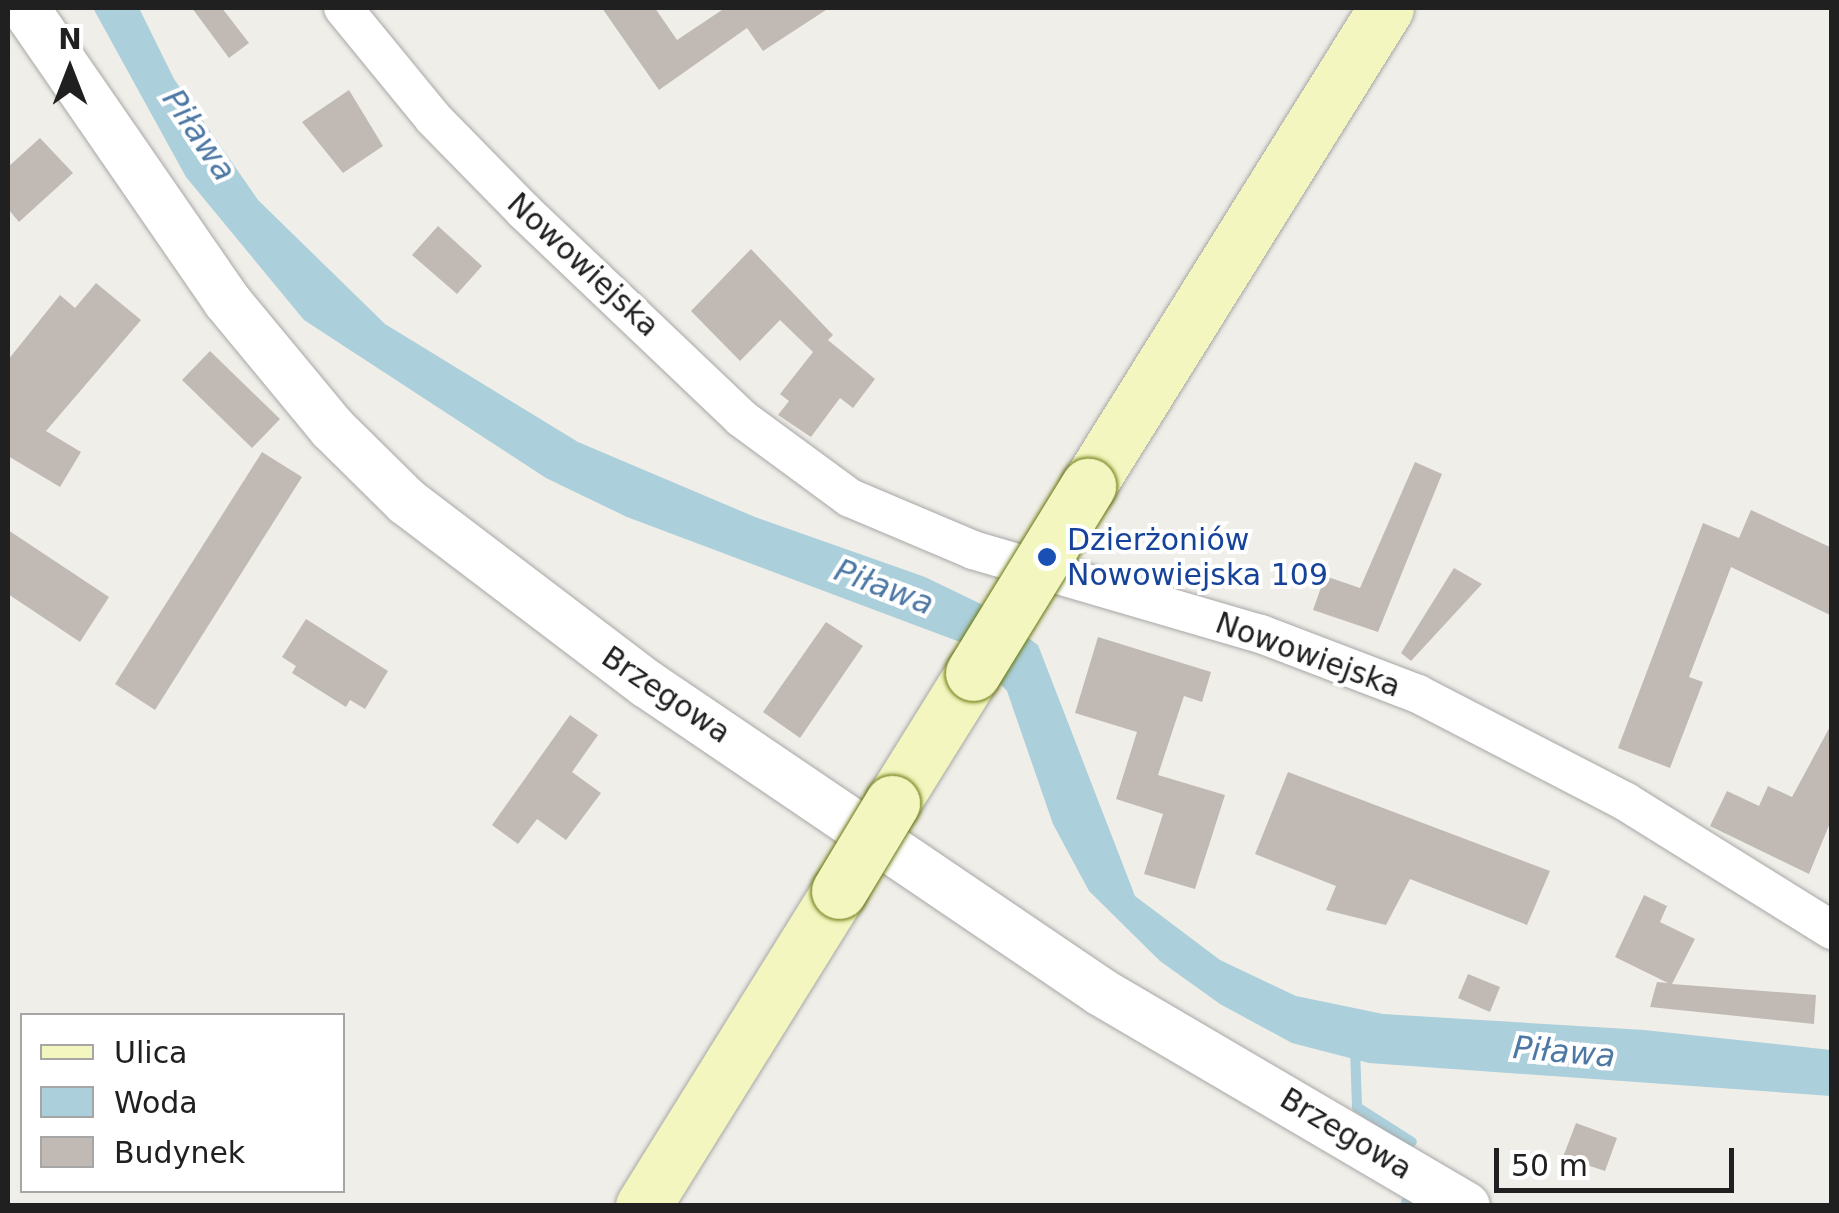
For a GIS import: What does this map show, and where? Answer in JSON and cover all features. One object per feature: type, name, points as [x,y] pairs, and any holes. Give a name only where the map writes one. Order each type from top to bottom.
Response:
[{"type":"main road","points":[[643,1206],[1386,8]]},
{"type":"street","name":"Brzegowa","points":[[24,8],[227,301],[332,428],[420,514],[648,684],[1102,992],[1466,1206]]},
{"type":"street","name":"Nowowiejska","points":[[343,8],[433,118],[524,211],[741,418],[850,498],[973,550],[1261,634],[1418,694],[1626,802],[1832,930]]},
{"type":"water","name":"Piława","points":[[93,8],[139,8],[174,79],[258,200],[385,324],[578,442],[755,517],[925,577],[983,605],[1038,645],[1135,896],[1220,960],[1296,996],[1383,1014],[1644,1030],[1831,1050],[1831,1096],[1369,1063],[1292,1043],[1220,1004],[1160,961],[1089,891],[1053,824],[1007,691],[960,642],[627,517],[546,478],[304,320],[186,177]]},
{"type":"building","points":[[192,8],[222,8],[249,43],[229,58]]},
{"type":"building","points":[[602,8],[655,8],[677,40],[725,8],[829,8],[763,51],[747,28],[659,90]]},
{"type":"building","points":[[349,90],[383,146],[343,173],[302,122]]},
{"type":"building","points":[[40,138],[73,173],[19,222],[8,209],[8,167]]},
{"type":"building","points":[[438,226],[482,266],[457,294],[412,255]]},
{"type":"building","points":[[751,249],[833,335],[828,340],[875,379],[853,408],[840,398],[811,437],[778,415],[789,401],[780,394],[813,352],[780,320],[740,361],[691,311]]},
{"type":"building","points":[[96,283],[141,320],[46,431],[81,452],[60,487],[8,456],[8,360],[60,295],[75,308]]},
{"type":"building","points":[[210,351],[280,419],[252,448],[182,380]]},
{"type":"building","points":[[262,452],[302,477],[155,710],[115,684]]},
{"type":"building","points":[[1415,462],[1442,474],[1378,632],[1313,610],[1325,576],[1360,588]]},
{"type":"building","points":[[1751,510],[1832,548],[1832,616],[1731,567],[1689,677],[1703,682],[1670,768],[1618,748],[1703,523],[1739,538]]},
{"type":"building","points":[[8,530],[109,597],[80,642],[8,594]]},
{"type":"building","points":[[1454,568],[1482,584],[1411,661],[1401,653]]},
{"type":"building","points":[[306,619],[388,671],[365,709],[350,700],[346,707],[292,673],[296,666],[282,657]]},
{"type":"building","points":[[826,622],[863,646],[800,738],[763,712]]},
{"type":"building","points":[[1098,637],[1211,672],[1202,702],[1184,696],[1158,775],[1225,795],[1195,889],[1144,874],[1163,814],[1116,799],[1137,732],[1075,713]]},
{"type":"building","points":[[570,715],[598,735],[572,772],[601,793],[566,840],[537,819],[518,844],[492,825]]},
{"type":"building","points":[[1832,723],[1832,818],[1809,874],[1710,826],[1727,791],[1759,806],[1768,786],[1792,797]]},
{"type":"building","points":[[1288,772],[1550,871],[1527,925],[1410,879],[1386,925],[1326,910],[1336,886],[1255,854]]},
{"type":"building","points":[[1644,895],[1667,906],[1660,922],[1695,939],[1672,984],[1816,995],[1814,1024],[1650,1007],[1657,982],[1668,983],[1615,957]]},
{"type":"building","points":[[1468,974],[1500,987],[1490,1012],[1458,998]]},
{"type":"building","points":[[1576,1123],[1617,1138],[1605,1171],[1563,1157]]},
{"type":"waterway","points":[[1355,1049],[1357,1107],[1412,1142]]},
{"type":"place","name":"Dzierżoniów Nowowiejska 109","points":[[1047,557]]}]
